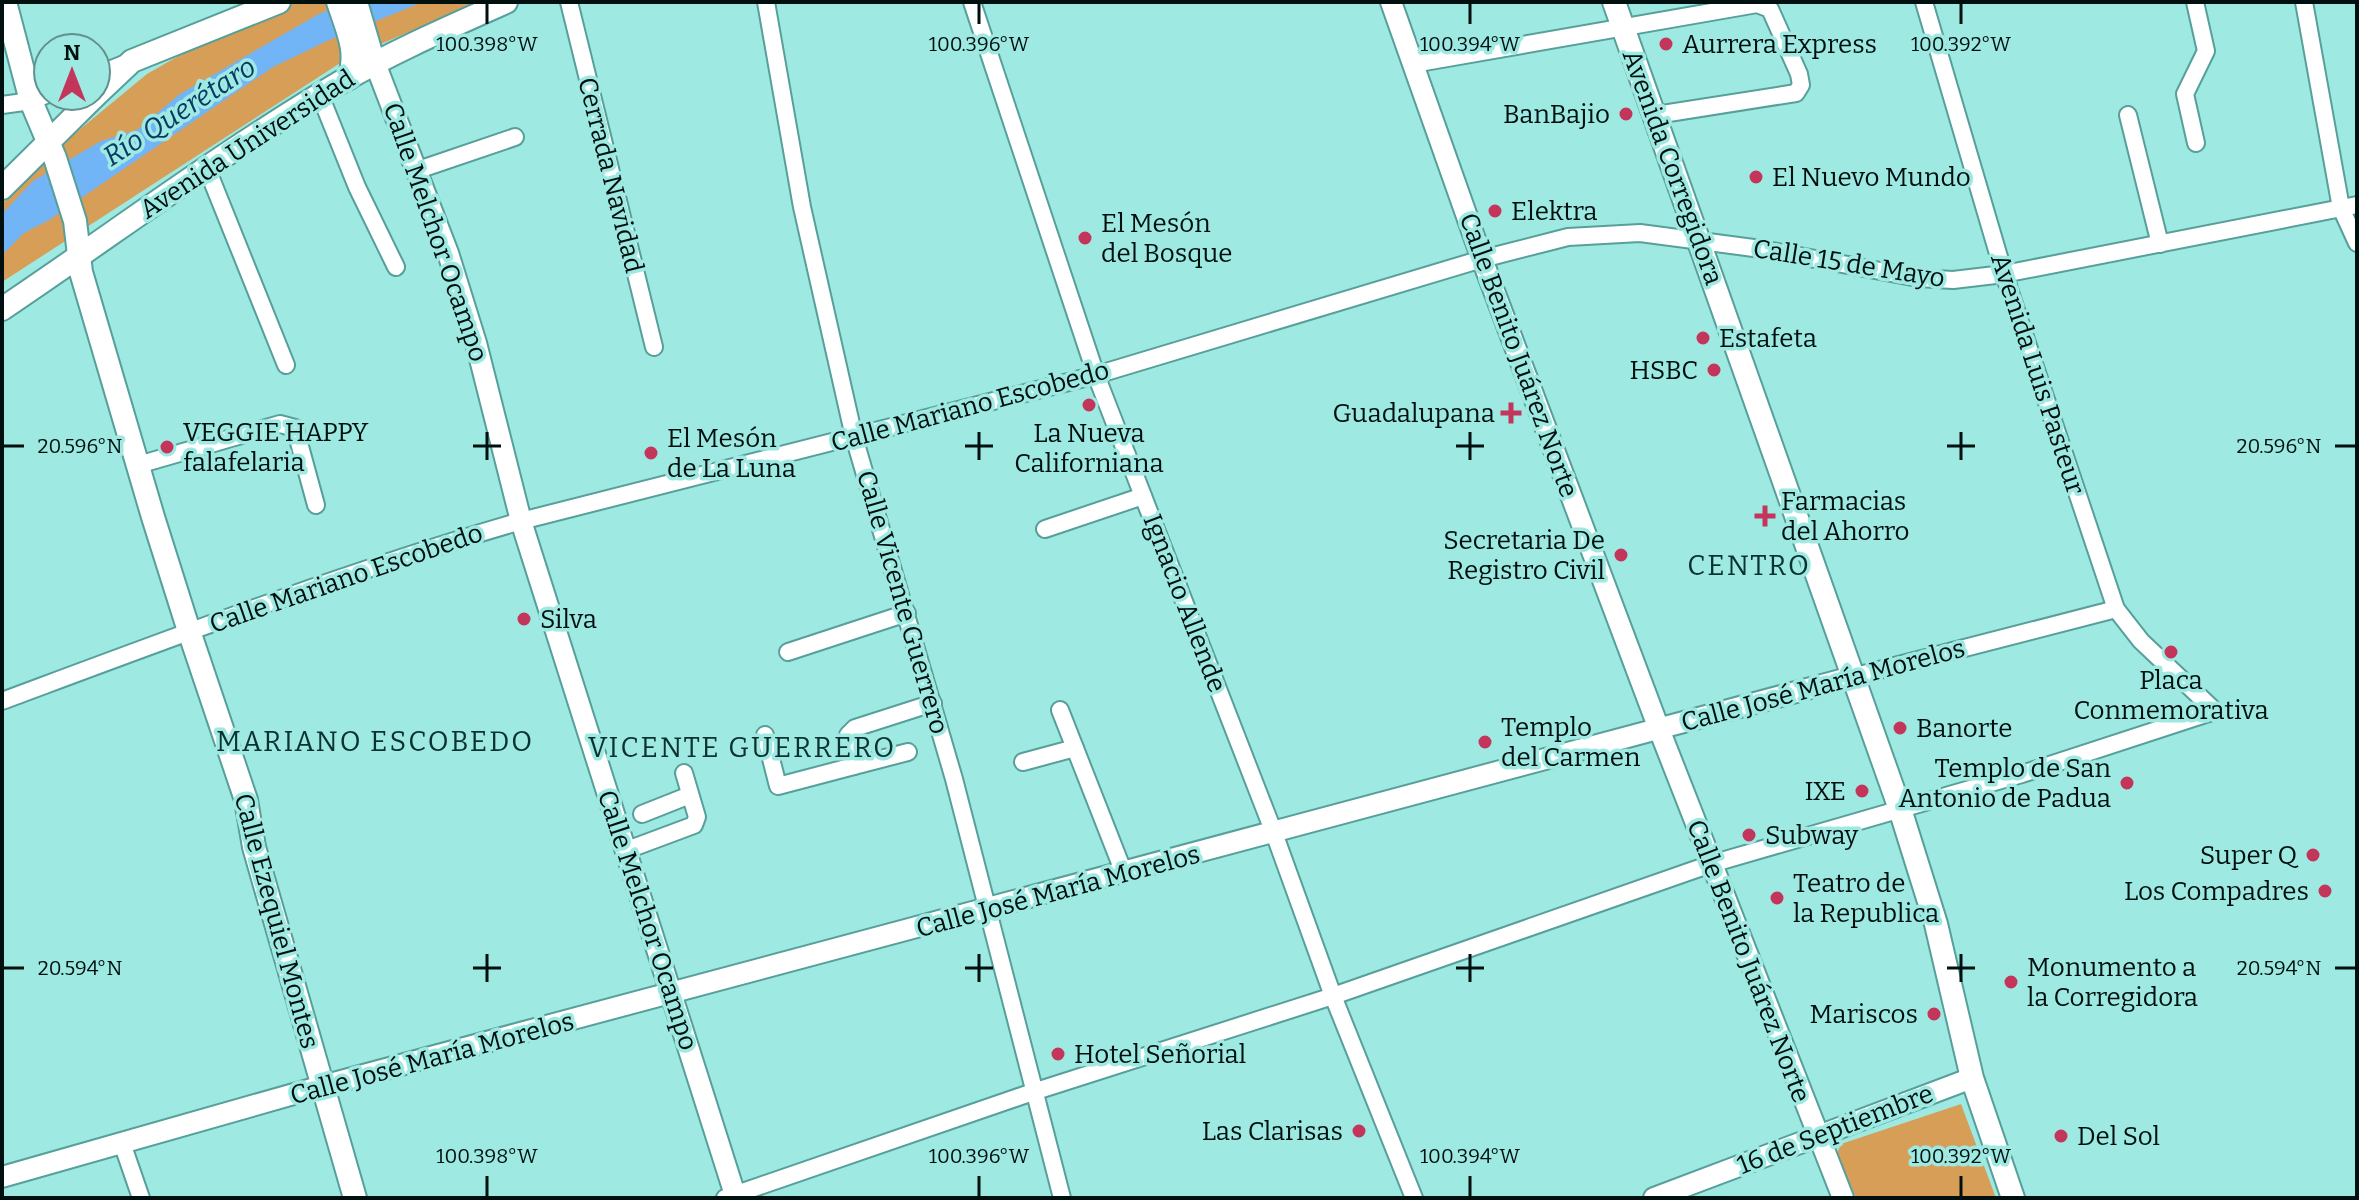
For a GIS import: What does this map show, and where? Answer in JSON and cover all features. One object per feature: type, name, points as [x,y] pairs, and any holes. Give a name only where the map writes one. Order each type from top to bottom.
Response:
[{"type":"main road","name":"Calle Ezequiel Montes","points":[[5,2],[32,78]]},
{"type":"main road","points":[[112,80],[132,61],[279,2]]},
{"type":"main road","points":[[338,2],[365,50]]},
{"type":"main road","name":"Avenida Universidad","points":[[2,309],[206,166],[349,78],[365,50],[506,2]]},
{"type":"main road","name":"Avenida Corregidora","points":[[1614,2],[1900,809],[1936,924],[1972,1078],[2013,1198]]},
{"type":"main road","name":"Calle Ezequiel Montes","points":[[43,112],[75,221],[83,279],[189,631],[246,800],[254,847],[355,1198]]},
{"type":"main road","points":[[2,188],[52,149],[83,112]]},
{"type":"street","name":"Calle Melchor Ocampo","points":[[357,2],[365,50],[418,170],[448,253],[471,328],[521,521],[672,994],[732,1197]]},
{"type":"street","name":"Cerrada Navidad","points":[[569,2],[654,347]]},
{"type":"street","name":"Calle Vicente Guerrero","points":[[766,2],[802,207],[854,437],[933,703],[1062,1198]]},
{"type":"street","name":"Ignacio Allende","points":[[972,2],[1096,375],[1274,833],[1333,996],[1414,1198]]},
{"type":"street","name":"Calle Benito Juárez Norte","points":[[1391,2],[1482,259],[1659,729],[1843,1198]]},
{"type":"street","name":"Avenida Luis Pasteur","points":[[1900,809],[2022,774],[2215,711],[2141,641],[2116,609],[2004,274],[1924,2]]},
{"type":"street","points":[[2195,2],[2206,51],[2185,94],[2196,143]]},
{"type":"street","points":[[2304,2],[2357,243]]},
{"type":"street","points":[[1413,64],[1623,28],[1723,6],[1757,4],[1770,9],[1799,74],[1801,85],[1796,93],[1656,115]]},
{"type":"street","points":[[112,69],[132,61]]},
{"type":"street","points":[[320,95],[357,187],[396,267]]},
{"type":"street","points":[[2,105],[32,99]]},
{"type":"street","points":[[2128,115],[2160,244]]},
{"type":"street","points":[[418,170],[515,137]]},
{"type":"street","points":[[206,166],[286,365]]},
{"type":"street","name":"Calle 15 de Mayo","points":[[1482,259],[1568,237],[1640,233],[1761,249],[1918,278],[1953,280],[2004,274],[2349,207]]},
{"type":"street","name":"Calle Mariano Escobedo","points":[[2,701],[423,549],[521,521],[1096,375],[1482,259]]},
{"type":"street","points":[[138,465],[280,424],[289,425],[295,428],[316,505]]},
{"type":"street","points":[[1045,529],[1143,496]]},
{"type":"street","name":"Calle José María Morelos","points":[[2,1175],[322,1086],[2116,609]]},
{"type":"street","points":[[788,652],[907,613]]},
{"type":"street","points":[[854,766],[848,735],[855,728],[933,703]]},
{"type":"street","points":[[1060,710],[1124,873]]},
{"type":"street","points":[[765,735],[778,786],[908,752]]},
{"type":"street","points":[[1023,762],[1075,748]]},
{"type":"street","points":[[627,850],[694,825],[697,817],[684,773]]},
{"type":"street","points":[[642,814],[690,795]]},
{"type":"street","points":[[732,1197],[1033,1092],[1333,996],[1711,864],[1900,809]]},
{"type":"street","name":"16 de Septiembre","points":[[1654,1198],[1972,1078]]},
{"type":"street","points":[[122,1143],[141,1198]]},
{"type":"shaded area","points":[[289,2],[479,2],[348,58],[2,282],[2,204],[73,135],[101,112],[112,112],[112,103],[147,74],[203,42]]},
{"type":"shaded area","points":[[1961,1104],[1996,1198],[1856,1198],[1837,1153],[1841,1144]]},
{"type":"water","name":"Río Querétaro","points":[[347,2],[423,2],[329,40],[273,67],[49,220],[24,233],[2,255],[2,214],[33,181],[101,141],[137,130],[180,94],[317,15]]},
{"type":"place","name":"Aurrera Express","points":[[1666,44]]},
{"type":"place","name":"BanBajio","points":[[1626,114]]},
{"type":"place","name":"El Nuevo Mundo","points":[[1756,177]]},
{"type":"place","name":"Elektra","points":[[1495,211]]},
{"type":"place","name":"El Mesón del Bosque","points":[[1085,238]]},
{"type":"place","name":"Estafeta","points":[[1703,338]]},
{"type":"place","name":"HSBC","points":[[1714,370]]},
{"type":"place","name":"La Nueva Californiana","points":[[1089,405]]},
{"type":"place","name":"Guadalupana","points":[[1511,413]]},
{"type":"place","name":"VEGGIE HAPPY falafelaria","points":[[167,447]]},
{"type":"place","name":"El Mesón de La Luna","points":[[651,453]]},
{"type":"place","name":"Farmacias del Ahorro","points":[[1765,516]]},
{"type":"place","name":"Secretaria De Registro Civil","points":[[1621,555]]},
{"type":"place","name":"Silva","points":[[524,619]]},
{"type":"place","name":"Placa Conmemorativa","points":[[2171,652]]},
{"type":"place","name":"Banorte","points":[[1900,728]]},
{"type":"place","name":"Templo del Carmen","points":[[1485,742]]},
{"type":"place","name":"Templo de San Antonio de Padua","points":[[2127,783]]},
{"type":"place","name":"IXE","points":[[1862,791]]},
{"type":"place","name":"Subway","points":[[1749,835]]},
{"type":"place","name":"Super Q","points":[[2313,855]]},
{"type":"place","name":"Los Compadres","points":[[2325,891]]},
{"type":"place","name":"Teatro de la Republica","points":[[1777,898]]},
{"type":"place","name":"Monumento a la Corregidora","points":[[2011,982]]},
{"type":"place","name":"Mariscos","points":[[1934,1014]]},
{"type":"place","name":"Hotel Señorial","points":[[1058,1054]]},
{"type":"place","name":"Las Clarisas","points":[[1359,1131]]},
{"type":"place","name":"Del Sol","points":[[2061,1136]]},
{"type":"district","name":"CENTRO","points":[[1749,565]]},
{"type":"district","name":"MARIANO ESCOBEDO","points":[[375,741]]},
{"type":"district","name":"VICENTE GUERRERO","points":[[742,747]]}]
